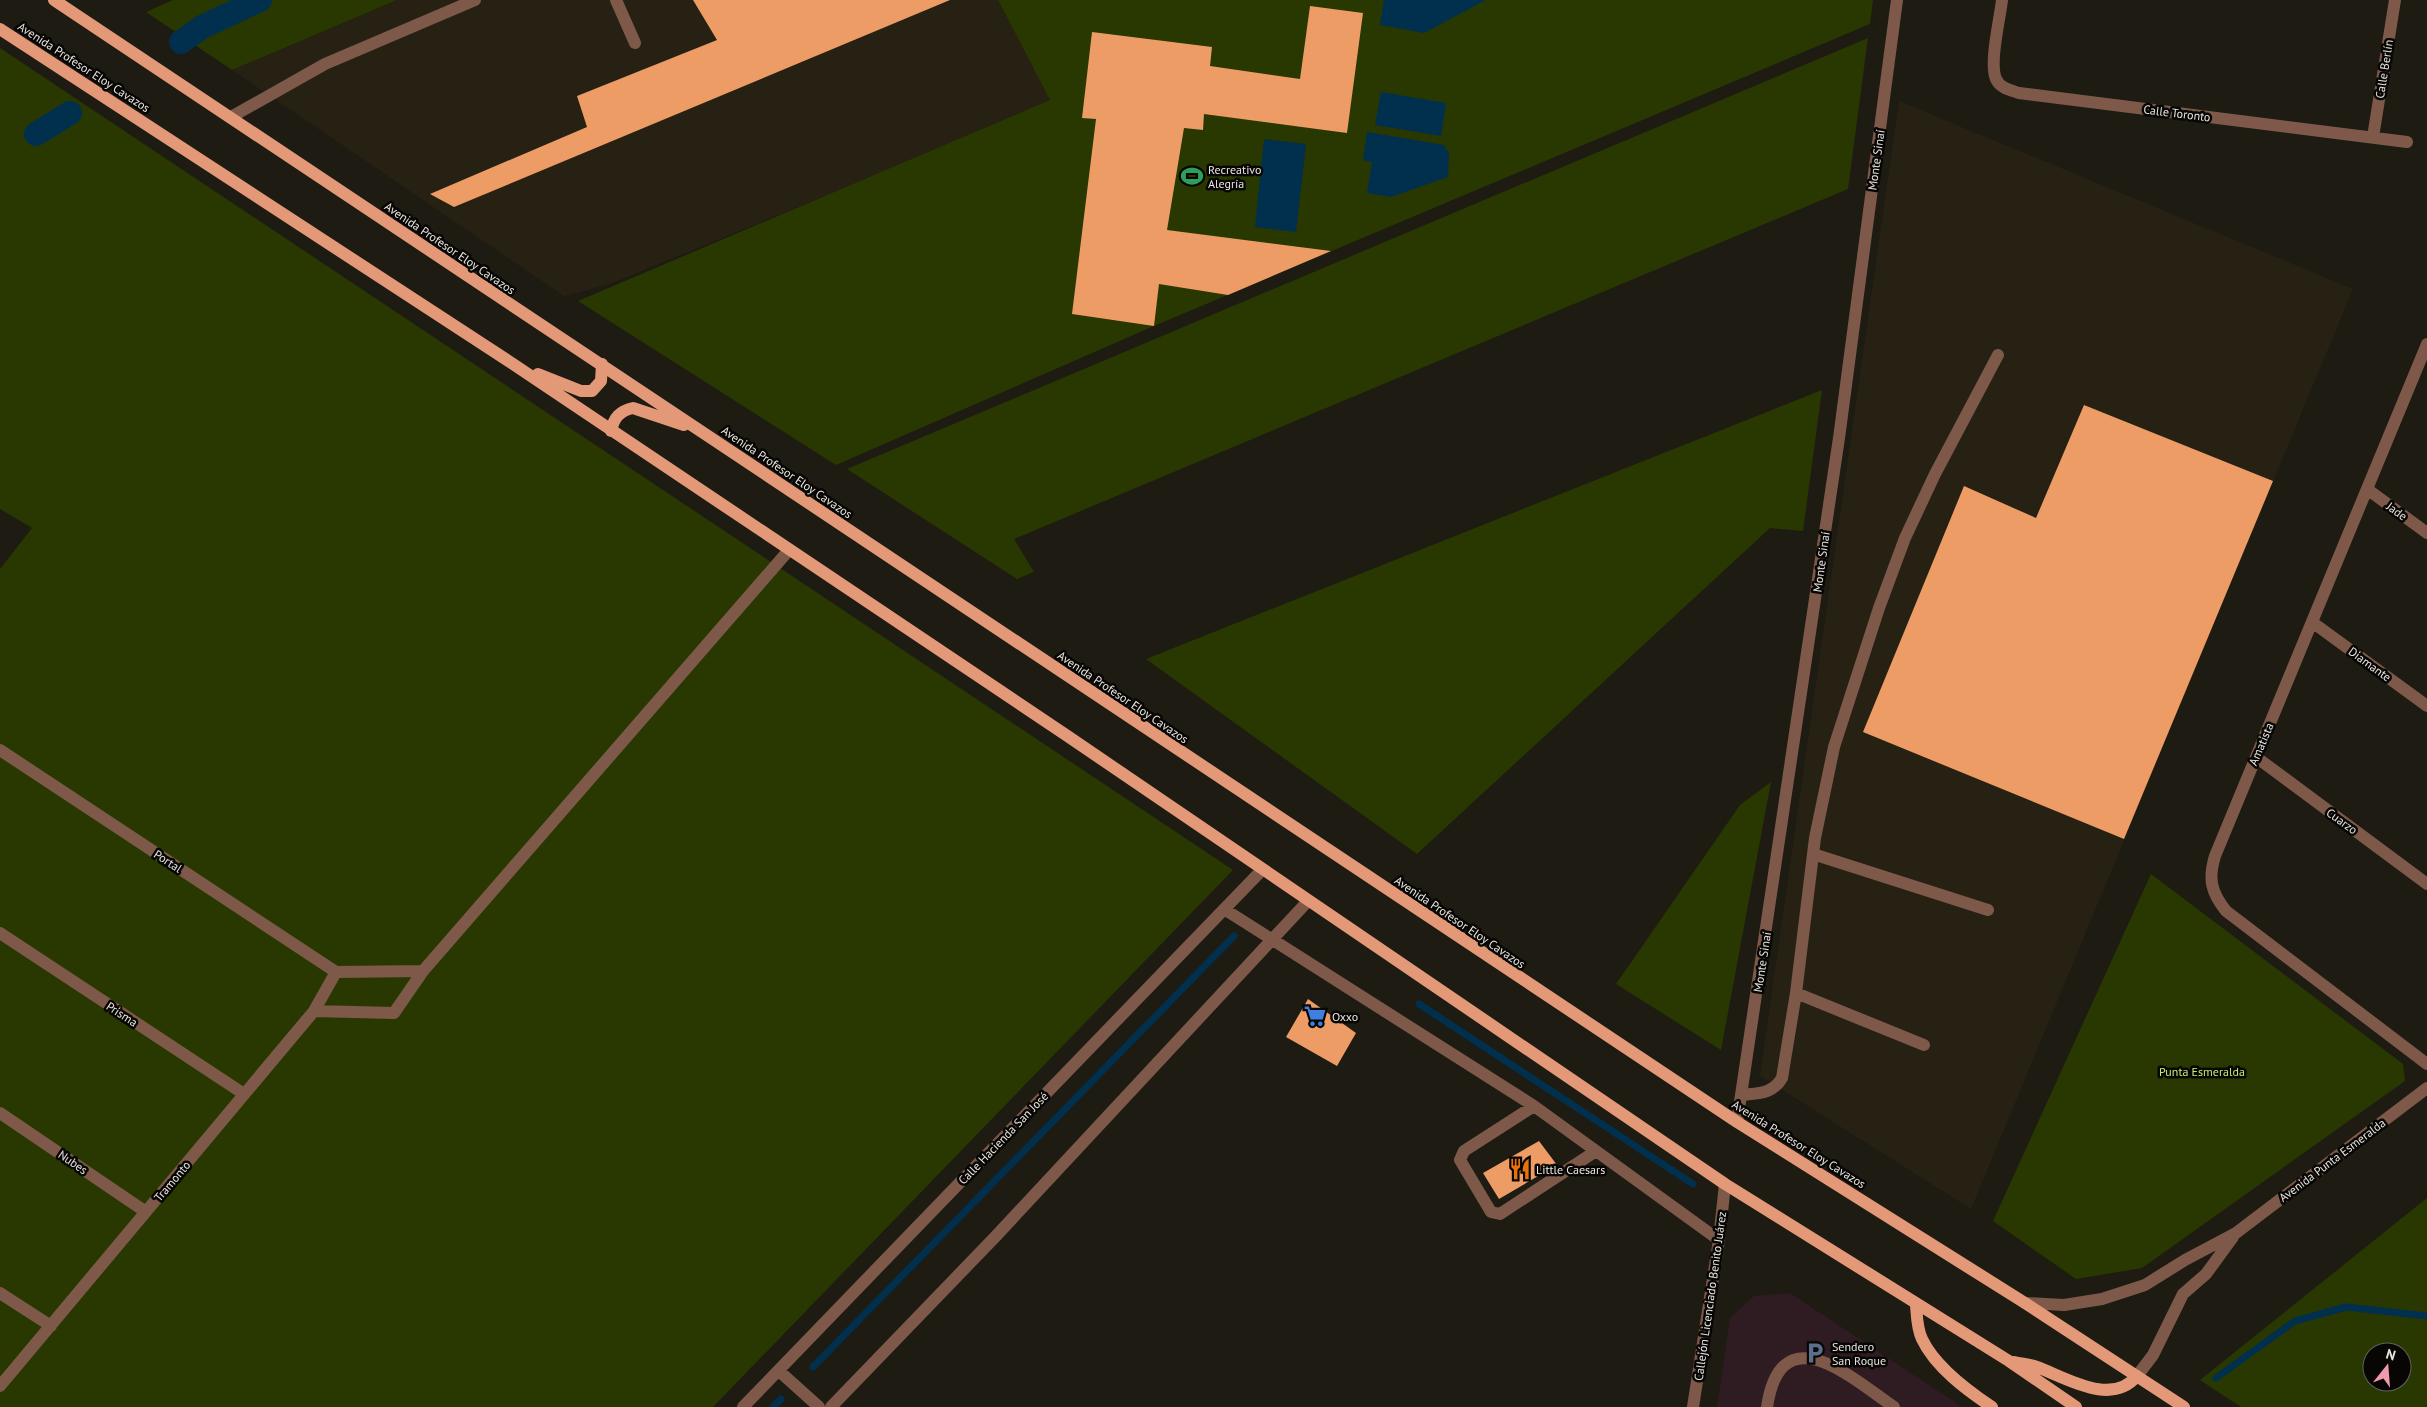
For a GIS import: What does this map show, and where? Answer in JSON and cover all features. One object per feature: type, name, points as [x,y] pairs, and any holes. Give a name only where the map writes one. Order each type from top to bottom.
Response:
[{"type":"main road","name":"Avenida Profesor Eloy Cavazos","points":[[54,0],[1737,1122],[2025,1303],[2184,1407]]},
{"type":"main road","name":"Avenida Profesor Eloy Cavazos","points":[[0,29],[513,364],[1066,735],[1726,1184],[1916,1305],[2009,1361],[2076,1407]]},
{"type":"main road","points":[[513,364],[587,392],[592,391],[600,384],[602,364]]},
{"type":"main road","points":[[611,431],[616,417],[633,408],[701,430]]},
{"type":"main road","points":[[1916,1305],[1917,1325],[1922,1340],[1930,1352],[1942,1366],[1992,1407]]},
{"type":"main road","points":[[2009,1361],[2035,1366],[2087,1389],[2101,1391],[2125,1388],[2137,1376]]},
{"type":"street","points":[[231,117],[325,64],[475,0]]},
{"type":"street","points":[[616,0],[634,43]]},
{"type":"street","name":"Monte Sinaí","points":[[1737,1122],[1838,448],[1897,0]]},
{"type":"street","name":"Calle Toronto","points":[[2002,0],[1993,69],[1997,81],[2005,89],[2019,93],[2407,142]]},
{"type":"street","name":"Calle Berlín","points":[[2373,137],[2395,0]]},
{"type":"street","name":"Amatista","points":[[2427,344],[2424,362],[2367,489],[2215,856],[2211,870],[2213,892],[2226,911],[2427,1064]]},
{"type":"street","points":[[1742,1095],[1767,1091],[1779,1082],[1796,993],[1813,854],[1824,788],[1834,747],[1879,608],[1905,538],[1935,474],[1998,356]]},
{"type":"street","name":"Jade","points":[[2367,489],[2427,533]]},
{"type":"street","points":[[314,1011],[394,1013],[423,971],[789,550]]},
{"type":"street","name":"Diamante","points":[[2312,622],[2427,706]]},
{"type":"street","name":"Portal","points":[[0,750],[336,972]]},
{"type":"street","name":"Cuarzo","points":[[2256,757],[2427,884]]},
{"type":"street","points":[[1813,854],[1988,910]]},
{"type":"street","name":"Calle Hacienda San José","points":[[743,1407],[1262,870]]},
{"type":"street","points":[[831,1407],[996,1236],[1308,901]]},
{"type":"street","points":[[1224,909],[1534,1106],[1719,1240]]},
{"type":"street","name":"Prisma","points":[[0,933],[244,1094]]},
{"type":"street","points":[[336,972],[423,971]]},
{"type":"street","name":"Tramonto","points":[[0,1386],[314,1011],[336,972]]},
{"type":"street","points":[[1796,993],[1924,1045]]},
{"type":"street","name":"Avenida Punta Esmeralda","points":[[2025,1303],[2064,1305],[2128,1291],[2145,1285],[2185,1260],[2236,1233],[2427,1088]]},
{"type":"street","points":[[1534,1106],[1464,1151],[1460,1160],[1491,1212],[1500,1214],[1596,1151]]},
{"type":"street","name":"Nubes","points":[[0,1113],[146,1212]]},
{"type":"street","name":"Callejón Licenciado Benito Juárez","points":[[1693,1407],[1726,1184]]},
{"type":"street","name":"Avenida Punta Esmeralda","points":[[2137,1376],[2153,1355],[2183,1294],[2206,1274],[2236,1233]]},
{"type":"street","points":[[0,1293],[51,1326]]},
{"type":"street","points":[[1767,1407],[1775,1378],[1789,1361],[1800,1357],[1813,1358],[1834,1365],[1894,1407]]},
{"type":"street","points":[[778,1371],[819,1407]]},
{"type":"shaded area","points":[[397,0],[998,0],[1051,100],[1020,116],[610,284],[564,296],[232,70]]},
{"type":"shaded area","points":[[1899,101],[2353,289],[1971,1209],[1760,1076]]},
{"type":"shaded area","points":[[1790,1293],[1962,1407],[1717,1407],[1730,1318],[1754,1296]]},
{"type":"green space","points":[[173,0],[397,0],[232,70],[146,12]]},
{"type":"green space","name":"Recreativo Alegría","points":[[998,0],[1873,0],[1870,24],[1154,326],[836,465],[578,301],[1050,100]]},
{"type":"green space","points":[[1868,38],[1848,189],[1014,539],[1034,572],[1017,579],[847,469]]},
{"type":"green space","points":[[0,48],[1233,870],[713,1407],[0,1407],[0,569],[32,528],[0,509]]},
{"type":"green space","points":[[1822,390],[1803,531],[1770,528],[1417,854],[1146,659]]},
{"type":"green space","points":[[1771,782],[1721,1050],[1616,984],[1740,805]]},
{"type":"green space","name":"Punta Esmeralda","points":[[2151,874],[2403,1064],[2405,1081],[2142,1268],[2076,1279],[1993,1221]]},
{"type":"green space","points":[[2427,1198],[2427,1407],[2241,1407],[2200,1380]]},
{"type":"water","points":[[1384,0],[1486,0],[1424,33],[1380,25]]},
{"type":"water","points":[[1381,92],[1446,103],[1441,136],[1375,125]]},
{"type":"water","points":[[1367,132],[1444,145],[1449,154],[1448,177],[1391,197],[1367,193],[1372,162],[1363,160]]},
{"type":"water","points":[[1264,139],[1306,144],[1296,232],[1255,227]]},
{"type":"building","points":[[693,0],[950,0],[454,207],[430,194],[587,127],[577,96],[717,40]]},
{"type":"building","points":[[1310,6],[1363,13],[1347,133],[1204,114],[1203,130],[1184,128],[1167,230],[1331,251],[1228,295],[1159,284],[1154,326],[1072,314],[1096,119],[1082,118],[1092,32],[1212,47],[1210,66],[1300,79]]},
{"type":"building","points":[[2084,405],[2273,481],[2124,839],[1863,732],[1964,486],[2036,518]]},
{"type":"building","name":"Oxxo","points":[[1308,999],[1356,1033],[1337,1066],[1286,1037]]},
{"type":"building","name":"Little Caesars","points":[[1539,1141],[1557,1165],[1499,1199],[1483,1173]]},
{"type":"waterway","points":[[181,42],[202,27],[260,0]]},
{"type":"waterway","points":[[36,134],[70,113]]},
{"type":"waterway","points":[[813,1367],[1234,936]]},
{"type":"waterway","points":[[1419,1004],[1693,1184]]},
{"type":"waterway","points":[[2216,1378],[2295,1321],[2346,1307],[2427,1316]]},
{"type":"waterway","points":[[773,1407],[781,1399]]},
{"type":"place","name":"Recreativo Alegría","points":[[1192,176]]},
{"type":"place","name":"Oxxo","points":[[1315,1016]]},
{"type":"place","name":"Little Caesars","points":[[1520,1169]]},
{"type":"place","name":"Sendero San Roque","points":[[1815,1353]]}]
